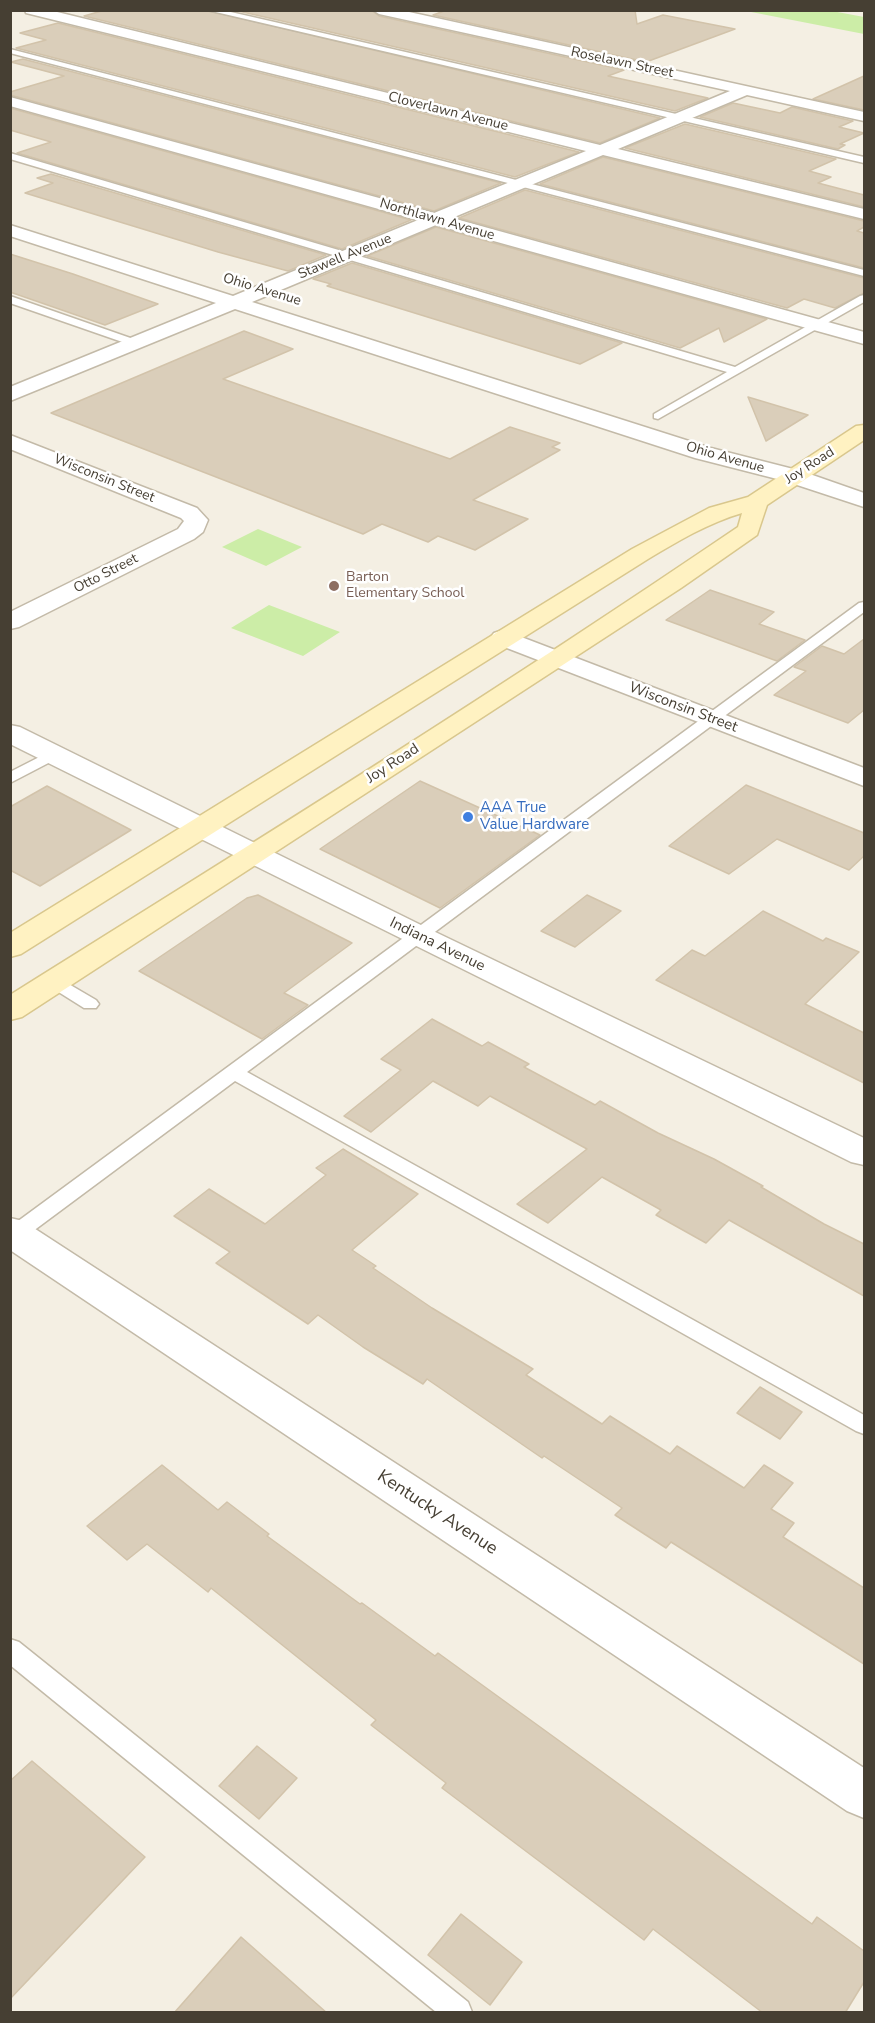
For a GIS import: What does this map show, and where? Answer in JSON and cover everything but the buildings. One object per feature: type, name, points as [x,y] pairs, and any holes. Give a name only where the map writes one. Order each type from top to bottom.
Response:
[{"type":"street","name":"Cloverlawn Avenue","points":[[31,10],[864,214]]},
{"type":"street","name":"Roselawn Street","points":[[379,10],[864,116]]},
{"type":"street","name":"Stawell Avenue","points":[[10,395],[746,90]]},
{"type":"street","name":"Northlawn Avenue","points":[[10,101],[864,338]]},
{"type":"street","points":[[10,211],[145,253]]},
{"type":"street","name":"Ohio Avenue","points":[[10,230],[703,453],[793,476],[864,500]]},
{"type":"street","name":"Ohio Avenue","points":[[234,282],[293,300]]},
{"type":"street","points":[[487,383],[514,370]]},
{"type":"street","name":"Ohio Avenue","points":[[635,409],[677,423]]},
{"type":"street","name":"Joy Road","points":[[10,947],[502,638],[674,534],[717,513],[756,502],[864,431]]},
{"type":"street","name":"Ohio Avenue","points":[[716,437],[756,453],[793,476]]},
{"type":"street","name":"Wisconsin Street","points":[[10,441],[189,513],[196,520]]},
{"type":"street","name":"Joy Road","points":[[10,1010],[254,855],[672,583],[749,530],[756,502]]},
{"type":"street","name":"Otto Street","points":[[10,622],[186,534],[195,527],[196,520]]},
{"type":"street","name":"Wisconsin Street","points":[[502,638],[864,778]]},
{"type":"street","name":"Indiana Avenue","points":[[10,733],[418,936],[864,1153]]},
{"type":"street","name":"Kentucky Avenue","points":[[12,1234],[864,1795]]},
{"type":"lane","points":[[210,10],[864,159]]},
{"type":"lane","points":[[10,51],[864,273]]},
{"type":"lane","points":[[10,156],[737,371]]},
{"type":"lane","points":[[658,416],[864,298]]},
{"type":"lane","points":[[10,299],[135,343]]},
{"type":"lane","points":[[12,1234],[220,1078],[418,936],[711,719],[857,620],[864,606]]},
{"type":"lane","points":[[10,778],[53,754]]},
{"type":"lane","points":[[55,982],[90,1004]]},
{"type":"lane","points":[[220,1078],[864,1425]]},
{"type":"lane","points":[[10,1650],[458,2013]]},
{"type":"green space","points":[[746,11],[832,11],[864,17],[864,34]]},
{"type":"green space","points":[[258,529],[302,547],[266,566],[222,547]]},
{"type":"green space","points":[[269,605],[340,632],[303,656],[231,628]]},
{"type":"place","name":"Barton Elementary School","points":[[334,586]]},
{"type":"place","name":"AAA True Value Hardware","points":[[468,817]]}]
